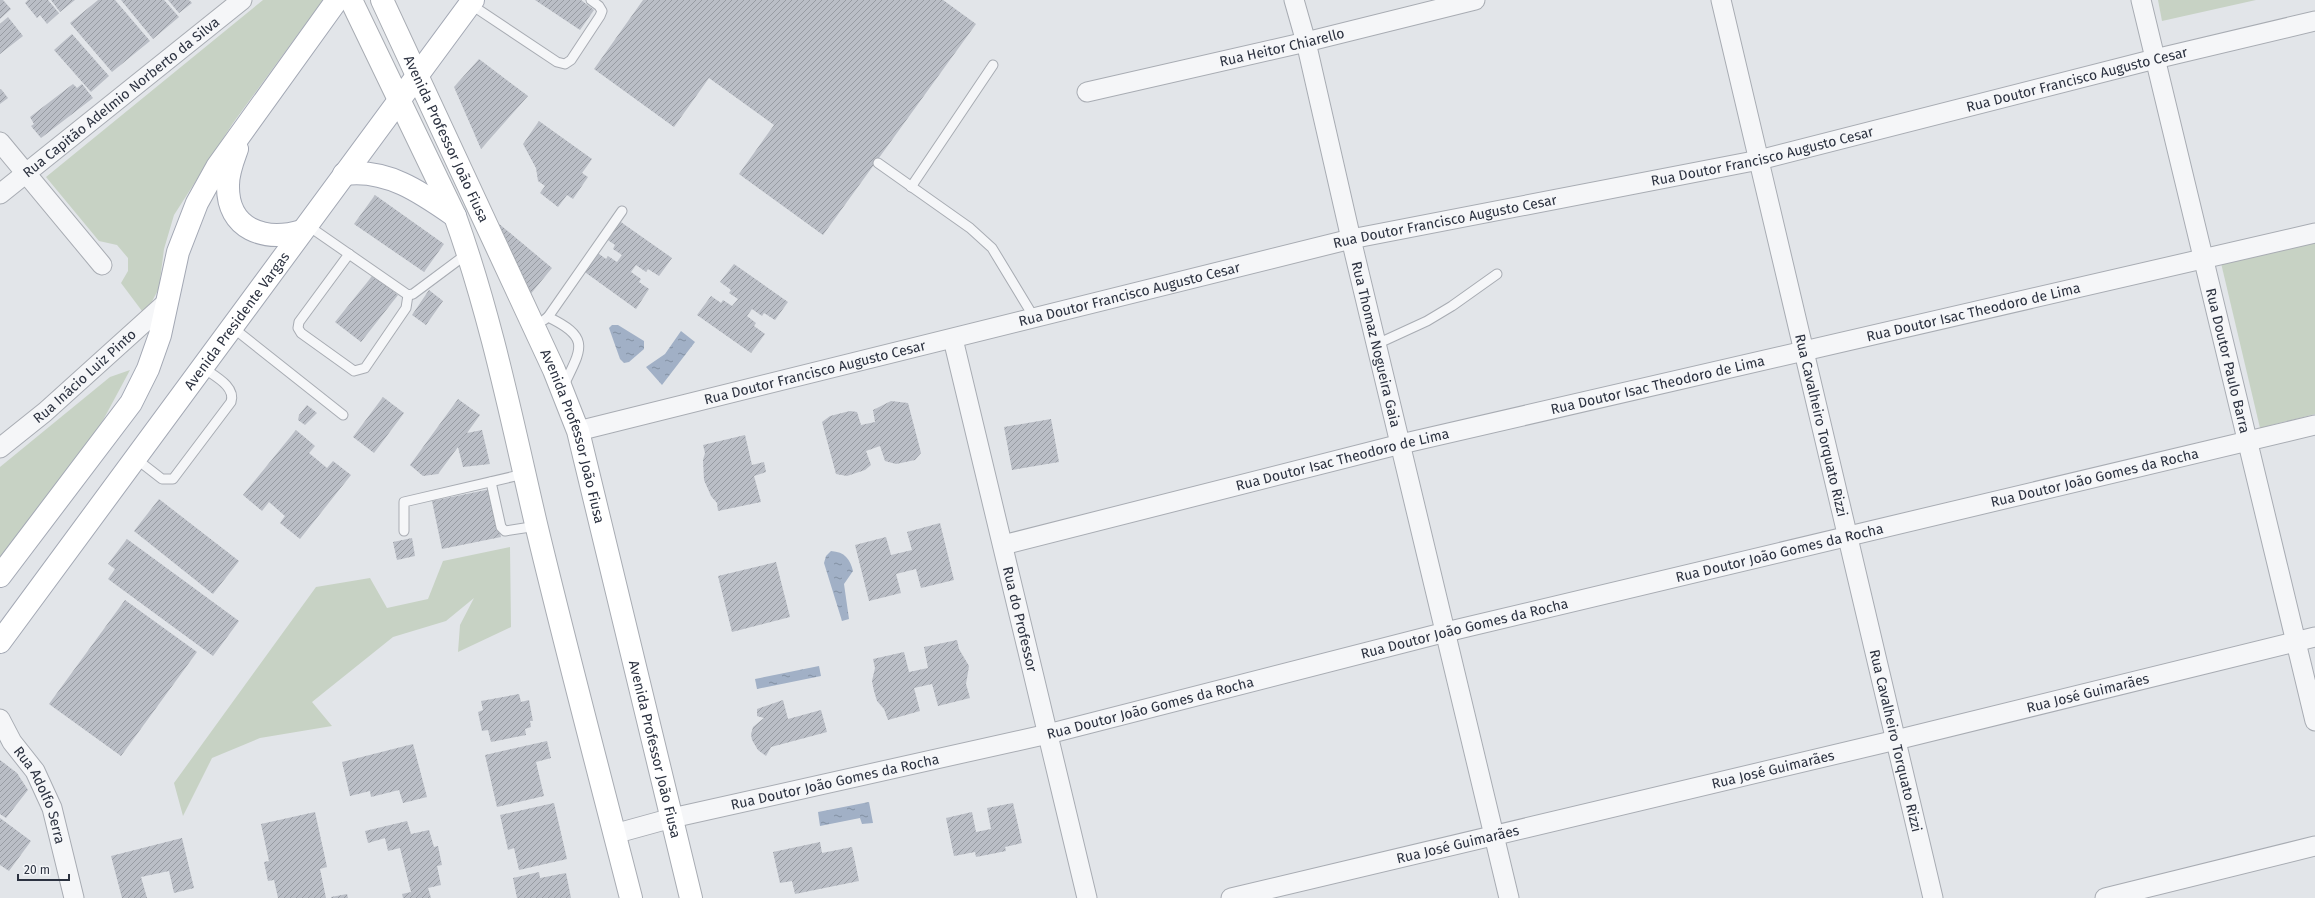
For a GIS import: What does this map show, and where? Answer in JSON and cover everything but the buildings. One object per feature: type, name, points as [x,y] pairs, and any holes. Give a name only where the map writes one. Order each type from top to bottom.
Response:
[{"type":"main road","points":[[0,576],[130,403],[148,369],[160,335],[178,252],[189,217],[217,167],[337,0]]},
{"type":"main road","name":"Avenida Professor João Fiusa","points":[[351,0],[400,98],[455,216],[469,253],[489,325],[524,474],[631,898]]},
{"type":"main road","name":"Avenida Professor João Fiusa","points":[[382,0],[417,75],[541,321],[562,390],[578,431],[691,898]]},
{"type":"main road","name":"Avenida Presidente Vargas","points":[[0,642],[471,2]]},
{"type":"main road","points":[[240,136],[230,171],[228,185],[229,198],[236,215],[252,230],[263,234],[281,236],[304,228]]},
{"type":"main road","points":[[344,174],[359,172],[376,174],[395,180],[430,198],[455,216]]},
{"type":"street","name":"Rua Capitão Adelmio Norberto da Silva","points":[[0,194],[242,0]]},
{"type":"street","name":"Rua Thomaz Nogueira Gaia","points":[[1294,0],[1306,42],[1351,239],[1509,898]]},
{"type":"street","name":"Rua Heitor Chiarello","points":[[1087,92],[1306,42],[1475,0]]},
{"type":"street","name":"Rua Cavalheiro Torquato Rizzi","points":[[1721,0],[1933,898]]},
{"type":"street","name":"Rua Doutor Paulo Barra","points":[[2141,0],[2205,259],[2247,442],[2315,721]]},
{"type":"street","name":"Rua Doutor Francisco Augusto Cesar","points":[[578,431],[1035,319],[1351,239],[1759,160],[2156,59],[2315,21]]},
{"type":"street","points":[[0,142],[102,265]]},
{"type":"street","name":"Rua Doutor Isac Theodoro de Lima","points":[[1003,545],[1401,444],[2205,259],[2315,232]]},
{"type":"street","name":"Rua Inácio Luiz Pinto","points":[[0,448],[45,412],[168,301]]},
{"type":"street","name":"Rua do Professor","points":[[953,339],[1087,898]]},
{"type":"street","name":"Rua Doutor João Gomes da Rocha","points":[[614,834],[672,818],[1048,734],[1446,632],[1849,538],[2315,425]]},
{"type":"street","name":"Rua José Guimarães","points":[[1231,898],[1896,740],[2315,637]]},
{"type":"street","name":"Rua Adolfo Serra","points":[[0,720],[6,741],[35,771],[52,808],[74,898]]},
{"type":"street","points":[[2105,898],[2315,846]]},
{"type":"lane","points":[[471,2],[557,62],[565,64],[571,60],[600,16],[602,11],[599,6],[591,0]]},
{"type":"lane","points":[[911,186],[993,65]]},
{"type":"lane","points":[[878,163],[970,228],[992,248],[1035,319]]},
{"type":"lane","points":[[562,390],[578,357],[580,344],[575,333],[568,327],[541,321],[622,211]]},
{"type":"lane","points":[[304,228],[349,254],[408,295],[413,294],[469,253]]},
{"type":"lane","points":[[349,254],[299,322],[298,328],[300,333],[354,371],[365,368],[406,308],[408,295]]},
{"type":"lane","points":[[1377,344],[1439,314],[1497,274]]},
{"type":"lane","points":[[232,327],[343,415]]},
{"type":"lane","points":[[135,458],[162,479],[173,479],[231,402],[233,396],[231,389],[202,367]]},
{"type":"lane","points":[[404,531],[404,502],[524,474]]},
{"type":"lane","points":[[491,482],[501,527],[505,531],[537,526]]},
{"type":"green space","points":[[263,0],[323,0],[233,123],[174,215],[164,249],[159,288],[145,315],[121,283],[128,271],[128,258],[117,245],[99,241],[46,177]]},
{"type":"green space","points":[[2158,0],[2256,0],[2162,21]]},
{"type":"green space","points":[[2315,242],[2315,414],[2260,428],[2221,263]]},
{"type":"green space","points":[[130,370],[101,424],[0,561],[0,467],[110,377]]},
{"type":"green space","points":[[510,547],[511,627],[458,652],[460,625],[474,598],[446,621],[393,637],[312,702],[332,726],[260,738],[212,758],[183,816],[174,783],[316,587],[370,578],[387,608],[428,599],[443,561]]},
{"type":"water","points":[[612,325],[618,325],[644,341],[644,349],[629,362],[624,363],[620,359],[609,328]]},
{"type":"water","points":[[681,331],[695,342],[662,385],[646,367],[665,354]]},
{"type":"water","points":[[831,551],[840,553],[846,557],[853,571],[844,584],[849,619],[842,621],[824,563],[826,556]]},
{"type":"water","points":[[819,666],[821,676],[757,689],[755,679]]},
{"type":"water","points":[[869,802],[873,823],[862,824],[860,818],[820,826],[818,812]]}]
